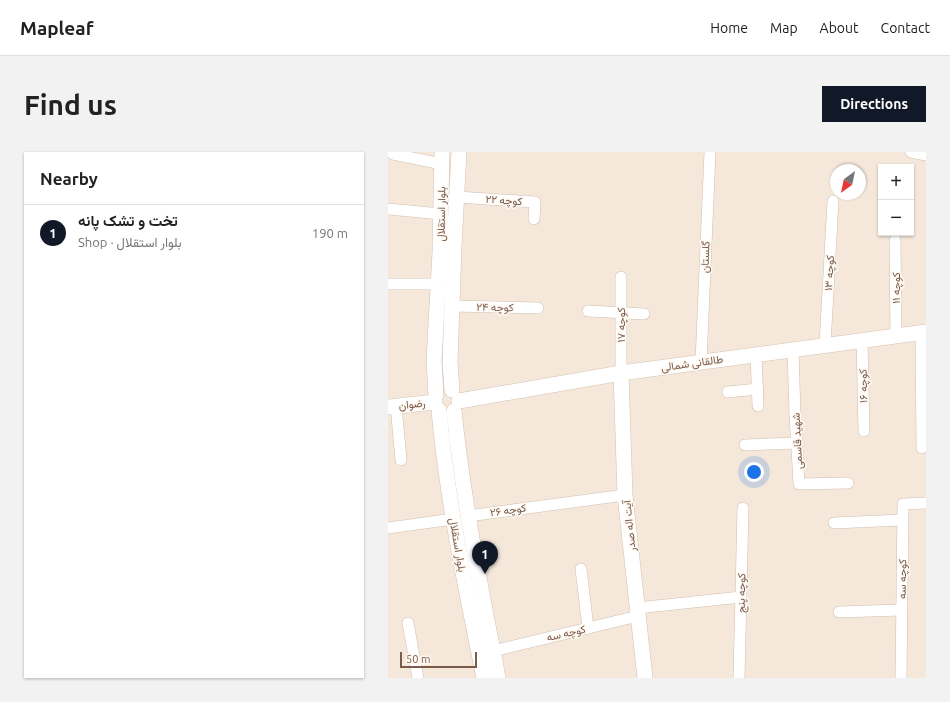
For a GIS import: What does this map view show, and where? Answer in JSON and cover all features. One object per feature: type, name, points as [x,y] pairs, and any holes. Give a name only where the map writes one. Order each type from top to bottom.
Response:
[{"type":"main road","name":"بلوار استقلال","points":[[459,152],[450,363],[442,442],[453,519],[484,678]]},
{"type":"main road","name":"بلوار استقلال","points":[[442,158],[441,214],[434,361],[457,441],[468,516],[498,678]]},
{"type":"main road","name":"طالقانی شمالی","points":[[446,401],[621,373],[923,332]]},
{"type":"main road","name":"آیت اله صدر","points":[[621,373],[625,495],[645,678]]},
{"type":"main road","name":"رضوان","points":[[392,406],[446,401]]},
{"type":"street","name":"گلستان","points":[[701,362],[710,152]]},
{"type":"street","points":[[911,152],[926,155]]},
{"type":"street","points":[[393,154],[442,158]]},
{"type":"street","name":"کوچه ۲۲","points":[[457,197],[535,202],[534,219]]},
{"type":"street","name":"کوچه ۱۳","points":[[825,345],[833,201]]},
{"type":"street","points":[[388,210],[441,214]]},
{"type":"street","name":"کوچه ۱۱","points":[[895,240],[896,336]]},
{"type":"street","name":"کوچه ۱۷","points":[[621,373],[622,277]]},
{"type":"street","points":[[388,284],[438,284]]},
{"type":"street","name":"کوچه ۲۴","points":[[452,306],[538,308]]},
{"type":"street","points":[[588,310],[644,314]]},
{"type":"street","points":[[922,448],[923,332]]},
{"type":"street","name":"کوچه ۱۶","points":[[862,340],[864,431]]},
{"type":"street","name":"شهید قاسمی","points":[[794,350],[799,484],[848,483]]},
{"type":"street","points":[[756,355],[758,406]]},
{"type":"street","points":[[728,392],[758,389]]},
{"type":"street","points":[[392,406],[401,460]]},
{"type":"street","points":[[746,444],[797,443]]},
{"type":"street","name":"کوچه ۲۶","points":[[468,516],[625,495]]},
{"type":"street","name":"کوچه سه","points":[[901,678],[903,504],[926,503]]},
{"type":"street","name":"کوچه پنج","points":[[739,678],[743,508]]},
{"type":"street","points":[[388,528],[453,519]]},
{"type":"street","points":[[834,523],[902,520]]},
{"type":"street","points":[[581,569],[588,628]]},
{"type":"street","name":"کوچه سه","points":[[493,651],[588,628],[638,612],[741,597]]},
{"type":"street","points":[[839,612],[901,610]]},
{"type":"street","points":[[408,623],[418,678]]},
{"type":"shaded area","points":[[388,152],[926,152],[926,678],[388,678]]},
{"type":"place","name":"تخت و تشک پانه","points":[[485,574]]}]
